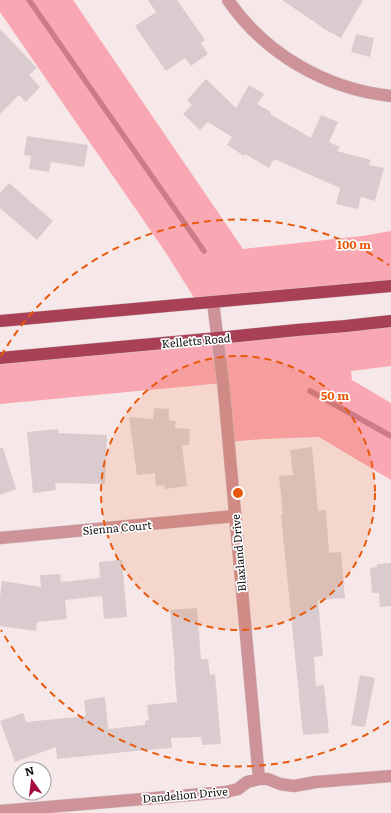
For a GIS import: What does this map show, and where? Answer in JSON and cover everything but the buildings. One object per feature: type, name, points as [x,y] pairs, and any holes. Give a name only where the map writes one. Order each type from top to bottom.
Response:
[{"type":"main road","points":[[0,321],[391,286]]},
{"type":"main road","name":"Kelletts Road","points":[[0,358],[391,321]]},
{"type":"street","points":[[228,0],[248,25],[277,52],[292,62],[322,78],[345,87],[391,96]]},
{"type":"street","name":"Blaxland Drive","points":[[213,302],[224,392],[258,779]]},
{"type":"street","name":"Sienna Court","points":[[0,538],[235,516]]},
{"type":"street","points":[[258,779],[268,779],[280,784],[294,786],[316,782],[391,776]]},
{"type":"street","name":"Dandelion Drive","points":[[0,811],[226,792],[238,789],[247,782],[258,779]]},
{"type":"shaded area","points":[[0,0],[73,0],[243,249],[362,236],[391,231],[391,286],[198,304],[166,253],[0,12]]},
{"type":"shaded area","points":[[391,321],[391,366],[351,371],[352,380],[391,403],[391,480],[319,437],[228,442],[223,383],[0,404],[0,358]]},
{"type":"waterway","points":[[29,0],[204,251]]},
{"type":"waterway","points":[[310,391],[391,436]]}]
